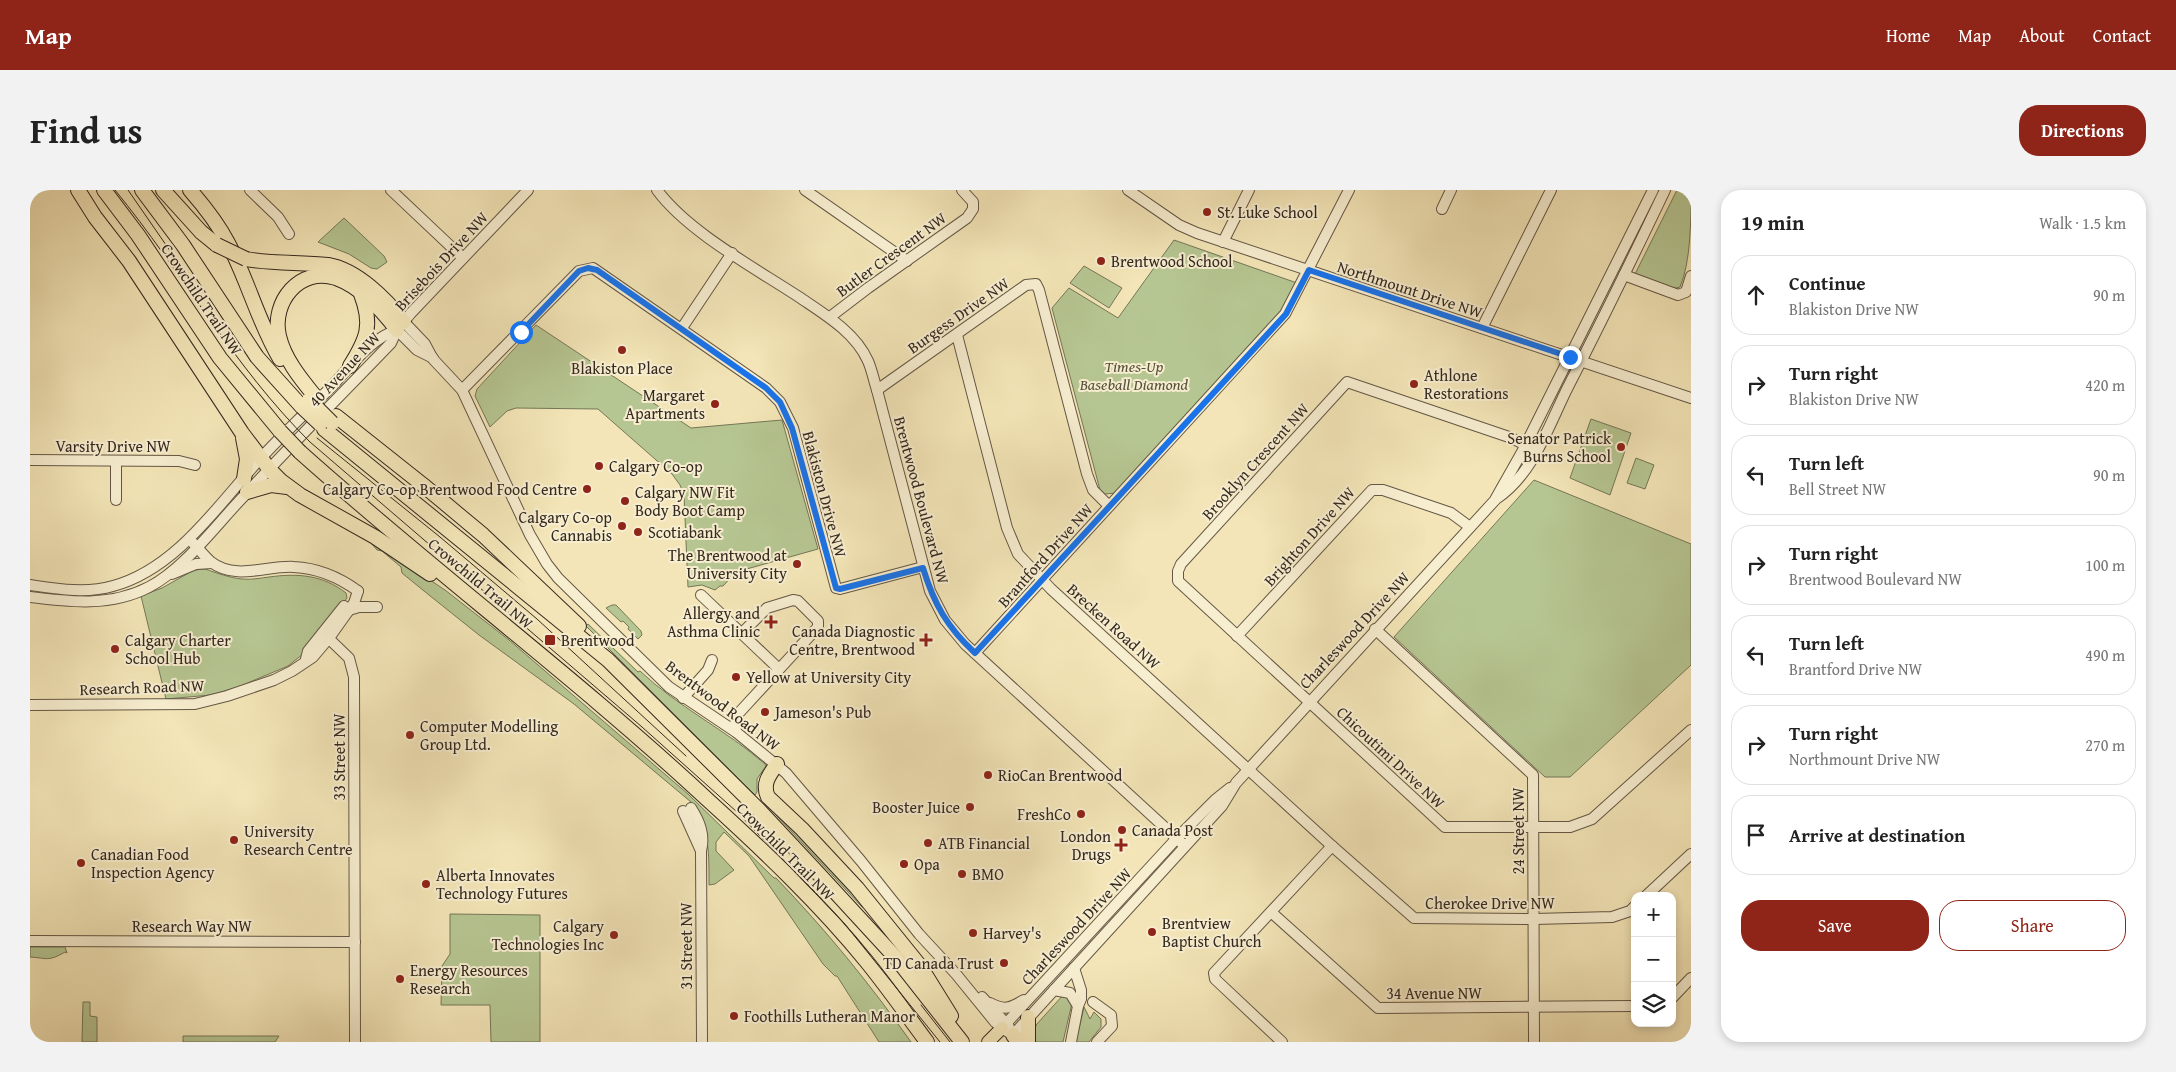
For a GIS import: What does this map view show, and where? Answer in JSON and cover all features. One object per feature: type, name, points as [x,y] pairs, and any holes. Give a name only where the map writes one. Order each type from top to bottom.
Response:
[{"type":"highway","points":[[78,190],[95,217],[129,261],[242,433],[265,464],[287,487],[376,537],[455,591],[469,596]]},
{"type":"highway","name":"Crowchild Trail NW","points":[[104,190],[138,235],[220,358],[280,431],[300,452],[363,508],[656,752],[743,832],[796,884],[866,961],[924,1039]]},
{"type":"highway","name":"Crowchild Trail NW","points":[[142,190],[183,245],[257,357],[308,401],[330,423],[347,448],[608,660],[752,803],[815,870],[896,958],[962,1042]]},
{"type":"highway","points":[[163,190],[201,232],[216,245],[246,259],[267,263],[329,266],[345,270],[393,308],[400,326]]},
{"type":"highway","points":[[190,190],[206,209],[228,242],[275,350],[308,401]]},
{"type":"highway","points":[[308,401],[281,343],[278,317],[282,300],[297,284],[319,276],[338,279],[360,293],[400,326]]},
{"type":"highway","points":[[350,366],[364,343],[368,326],[367,312],[360,293]]},
{"type":"highway","points":[[330,423],[423,485],[483,535],[584,631],[608,660]]},
{"type":"highway","points":[[242,433],[247,459],[246,485],[287,487]]},
{"type":"highway","points":[[776,764],[765,783],[768,797],[802,829],[856,888],[920,966],[967,1042]]},
{"type":"highway","points":[[1028,1018],[1028,1042]]},
{"type":"street","points":[[70,190],[95,217]]},
{"type":"street","points":[[250,190],[278,216],[289,234]]},
{"type":"street","points":[[391,190],[463,258]]},
{"type":"street","name":"Brentwood Boulevard NW","points":[[658,190],[668,205],[680,216],[732,253],[830,317],[859,347],[868,360],[877,390],[923,568],[937,608],[955,633],[975,653],[1185,846]]},
{"type":"street","points":[[805,190],[907,261]]},
{"type":"street","name":"Butler Crescent NW","points":[[830,317],[971,213],[972,202],[962,190]]},
{"type":"street","name":"Northmount Drive NW","points":[[1128,190],[1183,228],[1691,398]]},
{"type":"street","points":[[1223,242],[1249,190]]},
{"type":"street","name":"Brantford Drive NW","points":[[975,653],[1286,314],[1349,190]]},
{"type":"street","points":[[1442,209],[1451,190]]},
{"type":"street","points":[[1482,328],[1551,190]]},
{"type":"street","name":"Charleswood Drive NW","points":[[1004,1036],[1028,1018],[1054,990],[1222,806],[1236,783],[1248,769],[1496,499],[1526,444],[1653,190]]},
{"type":"street","name":"Charleswood Drive NW","points":[[1496,499],[1510,490],[1525,472],[1582,361],[1665,190]]},
{"type":"street","name":"Brisebois Drive NW","points":[[400,326],[525,191]]},
{"type":"street","points":[[682,328],[732,253]]},
{"type":"street","name":"Blakiston Drive NW","points":[[462,390],[583,269],[593,268],[766,388],[786,411],[836,588],[840,589],[923,568]]},
{"type":"street","points":[[1624,275],[1678,296],[1686,292],[1691,276]]},
{"type":"street","name":"Burgess Drive NW","points":[[877,390],[1026,285],[1036,284],[1087,474],[1093,490],[1109,506]]},
{"type":"street","name":"Brentwood Road NW","points":[[400,326],[425,344],[434,359],[462,390],[530,535],[547,564],[593,614],[643,663],[683,698],[736,732],[776,764],[821,813],[918,934],[968,989],[1004,1036]]},
{"type":"street","name":"40 Avenue NW","points":[[30,597],[64,602],[99,601],[133,594],[163,578],[197,547],[246,485],[350,366],[384,334],[400,326]]},
{"type":"street","name":"40 Avenue NW","points":[[265,464],[391,343],[400,326]]},
{"type":"street","name":"Brecken Road NW","points":[[957,335],[1010,535],[1018,554],[1043,581],[1248,769]]},
{"type":"street","name":"Brooklyn Crescent NW","points":[[1309,702],[1181,585],[1177,575],[1179,568],[1347,382],[1526,444],[1537,450]]},
{"type":"street","name":"Varsity Drive NW","points":[[30,460],[179,461],[195,465]]},
{"type":"street","points":[[116,461],[116,500]]},
{"type":"street","name":"40 Avenue NW","points":[[30,584],[77,590],[112,586],[143,574],[189,538],[246,485]]},
{"type":"street","name":"Brighton Drive NW","points":[[1237,636],[1372,490],[1383,490],[1451,512],[1470,527]]},
{"type":"street","points":[[189,538],[212,563]]},
{"type":"street","points":[[163,578],[190,566],[212,563],[243,571],[282,567],[305,568],[347,582],[358,591]]},
{"type":"street","name":"Research Road NW","points":[[326,636],[349,610],[355,601],[358,591]]},
{"type":"street","name":"Research Road NW","points":[[30,705],[195,704],[227,696],[274,680],[292,671],[313,656],[350,598],[358,591]]},
{"type":"street","points":[[701,595],[742,633],[745,639],[779,669]]},
{"type":"street","points":[[736,732],[737,715],[818,627],[817,618],[794,600],[767,608],[742,633]]},
{"type":"street","points":[[349,610],[359,607],[377,607]]},
{"type":"street","name":"24 Street NW","points":[[1375,629],[1533,775],[1534,1042]]},
{"type":"street","name":"33 Street NW","points":[[326,636],[349,658],[354,677],[355,1042]]},
{"type":"street","points":[[683,698],[708,670],[712,660]]},
{"type":"street","name":"Chicoutimi Drive NW","points":[[1309,702],[1445,827],[1570,827],[1592,819],[1691,730]]},
{"type":"street","name":"Cherokee Drive NW","points":[[1248,769],[1414,918],[1534,919],[1612,917],[1631,910]]},
{"type":"street","name":"Charleswood Drive NW","points":[[1004,1036],[1030,998],[1177,838],[1215,800],[1236,783]]},
{"type":"street","name":"31 Street NW","points":[[687,810],[701,851],[702,1042]]},
{"type":"street","points":[[1282,1042],[1215,979],[1214,973],[1332,846]]},
{"type":"street","points":[[1650,892],[1691,854]]},
{"type":"street","name":"34 Avenue NW","points":[[1271,912],[1378,1008],[1631,1006]]},
{"type":"street","name":"Research Way NW","points":[[30,941],[355,942]]},
{"type":"street","points":[[1071,1042],[1081,999],[1081,990],[1074,968]]},
{"type":"street","points":[[1676,994],[1691,978]]},
{"type":"street","name":"Brentwood Road NW","points":[[968,989],[986,1002],[1004,1036]]},
{"type":"street","points":[[1054,990],[1070,992],[1078,1006]]},
{"type":"street","points":[[986,1002],[1001,1009],[1030,998]]},
{"type":"street","points":[[1093,1002],[1111,1015],[1112,1026],[1097,1042]]},
{"type":"green space","points":[[1677,190],[1691,190],[1690,227],[1684,277],[1680,287],[1672,289],[1635,274]]},
{"type":"green space","points":[[344,218],[384,256],[387,262],[377,269],[371,268],[349,254],[318,242]]},
{"type":"green space","name":"Times-Up Baseball Diamond","points":[[1174,240],[1297,283],[1283,311],[1116,493],[1105,494],[1100,490],[1052,308],[1069,288],[1118,318]]},
{"type":"green space","points":[[1084,266],[1122,288],[1109,308],[1070,283]]},
{"type":"green space","points":[[536,325],[691,428],[782,420],[818,549],[736,572],[723,586],[715,590],[702,585],[688,587],[684,495],[680,485],[672,474],[598,409],[516,408],[507,411],[490,427],[475,396],[477,389]]},
{"type":"green space","points":[[1591,419],[1631,433],[1610,495],[1570,478]]},
{"type":"green space","points":[[1636,458],[1654,465],[1645,489],[1627,483]]},
{"type":"green space","points":[[1534,480],[1691,544],[1691,665],[1570,777],[1545,777],[1394,637]]},
{"type":"green space","points":[[373,542],[445,590],[509,640],[688,794],[776,878],[830,937],[880,999],[911,1042],[879,1042],[837,976],[823,964],[749,856],[724,832],[716,842],[716,851],[734,870],[715,884],[709,885],[705,831],[702,821],[691,802],[574,704],[479,635],[424,591],[402,573],[401,567],[382,551],[377,550],[371,543]]},
{"type":"green space","points":[[205,569],[242,579],[290,575],[310,577],[328,582],[337,587],[346,593],[347,598],[303,654],[288,666],[238,687],[211,695],[166,699],[141,596],[162,588],[194,570]]},
{"type":"green space","points":[[616,605],[641,631],[642,635],[638,639],[623,621],[621,622],[606,608]]},
{"type":"green space","points":[[588,624],[638,672],[640,671],[670,696],[765,764],[766,766],[757,779],[757,792],[755,795],[586,626]]},
{"type":"green space","points":[[778,813],[806,839],[864,907],[776,815]]},
{"type":"green space","points":[[450,914],[540,915],[540,1042],[491,1042],[490,1005],[441,1005],[442,966],[450,954]]},
{"type":"green space","points":[[30,947],[65,947],[67,953],[65,952],[48,959],[30,957]]},
{"type":"green space","points":[[1064,994],[1072,1003],[1063,1042],[1033,1042],[1036,1025]]},
{"type":"green space","points":[[83,1002],[90,1002],[90,1016],[97,1017],[97,1042],[82,1042]]},
{"type":"green space","points":[[1084,1007],[1090,1019],[1094,1012],[1101,1019],[1101,1027],[1089,1042],[1076,1042]]},
{"type":"green space","points":[[183,1036],[279,1036],[275,1042],[183,1042]]},
{"type":"tram line","points":[[115,190],[257,383],[310,442],[642,727],[737,812],[844,923],[940,1042]]},
{"type":"tram line","points":[[128,190],[202,297]]},
{"type":"tram line","points":[[317,438],[440,537],[537,619],[686,756]]},
{"type":"tram line","points":[[921,1005],[950,1042]]},
{"type":"place","name":"St. Luke School","points":[[1207,212]]},
{"type":"place","name":"Brentwood School","points":[[1101,261]]},
{"type":"place","name":"Blakiston Place","points":[[622,350]]},
{"type":"place","name":"Athlone Restorations","points":[[1414,384]]},
{"type":"place","name":"Margaret Apartments","points":[[715,404]]},
{"type":"place","name":"Senator Patrick Burns School","points":[[1621,447]]},
{"type":"place","name":"Calgary Co-op","points":[[599,466]]},
{"type":"place","name":"Calgary Co-op Brentwood Food Centre","points":[[587,489]]},
{"type":"place","name":"Calgary NW Fit Body Boot Camp","points":[[625,501]]},
{"type":"place","name":"Calgary Co-op Cannabis","points":[[622,526]]},
{"type":"place","name":"Scotiabank","points":[[638,532]]},
{"type":"place","name":"The Brentwood at University City","points":[[797,564]]},
{"type":"place","name":"Allergy and Asthma Clinic","points":[[771,622]]},
{"type":"place","name":"Brentwood","points":[[550,640]]},
{"type":"place","name":"Canada Diagnostic Centre, Brentwood","points":[[926,640]]},
{"type":"place","name":"Calgary Charter School Hub","points":[[115,649]]},
{"type":"place","name":"Yellow at University City","points":[[736,677]]},
{"type":"place","name":"Jameson's Pub","points":[[765,712]]},
{"type":"place","name":"Computer Modelling Group Ltd.","points":[[410,735]]},
{"type":"place","name":"RioCan Brentwood","points":[[988,775]]},
{"type":"place","name":"Booster Juice","points":[[970,807]]},
{"type":"place","name":"FreshCo","points":[[1081,814]]},
{"type":"place","name":"Canada Post","points":[[1122,830]]},
{"type":"place","name":"University Research Centre","points":[[234,840]]},
{"type":"place","name":"ATB Financial","points":[[928,843]]},
{"type":"place","name":"London Drugs","points":[[1121,845]]},
{"type":"place","name":"Canadian Food Inspection Agency","points":[[81,863]]},
{"type":"place","name":"Opa","points":[[904,864]]},
{"type":"place","name":"BMO","points":[[962,874]]},
{"type":"place","name":"Alberta Innovates Technology Futures","points":[[426,884]]},
{"type":"place","name":"Brentview Baptist Church","points":[[1152,932]]},
{"type":"place","name":"Harvey's","points":[[973,933]]},
{"type":"place","name":"Calgary Technologies Inc","points":[[614,935]]},
{"type":"place","name":"TD Canada Trust","points":[[1004,963]]},
{"type":"place","name":"Energy Resources Research","points":[[400,979]]},
{"type":"place","name":"Foothills Lutheran Manor","points":[[734,1016]]},
{"type":"route","points":[[521,332],[579,271],[588,268],[597,270],[682,328],[766,388],[786,411],[833,584],[836,588],[840,589],[923,568],[937,608],[955,633],[975,653],[1286,314],[1309,270],[1378,295],[1570,357]]}]
